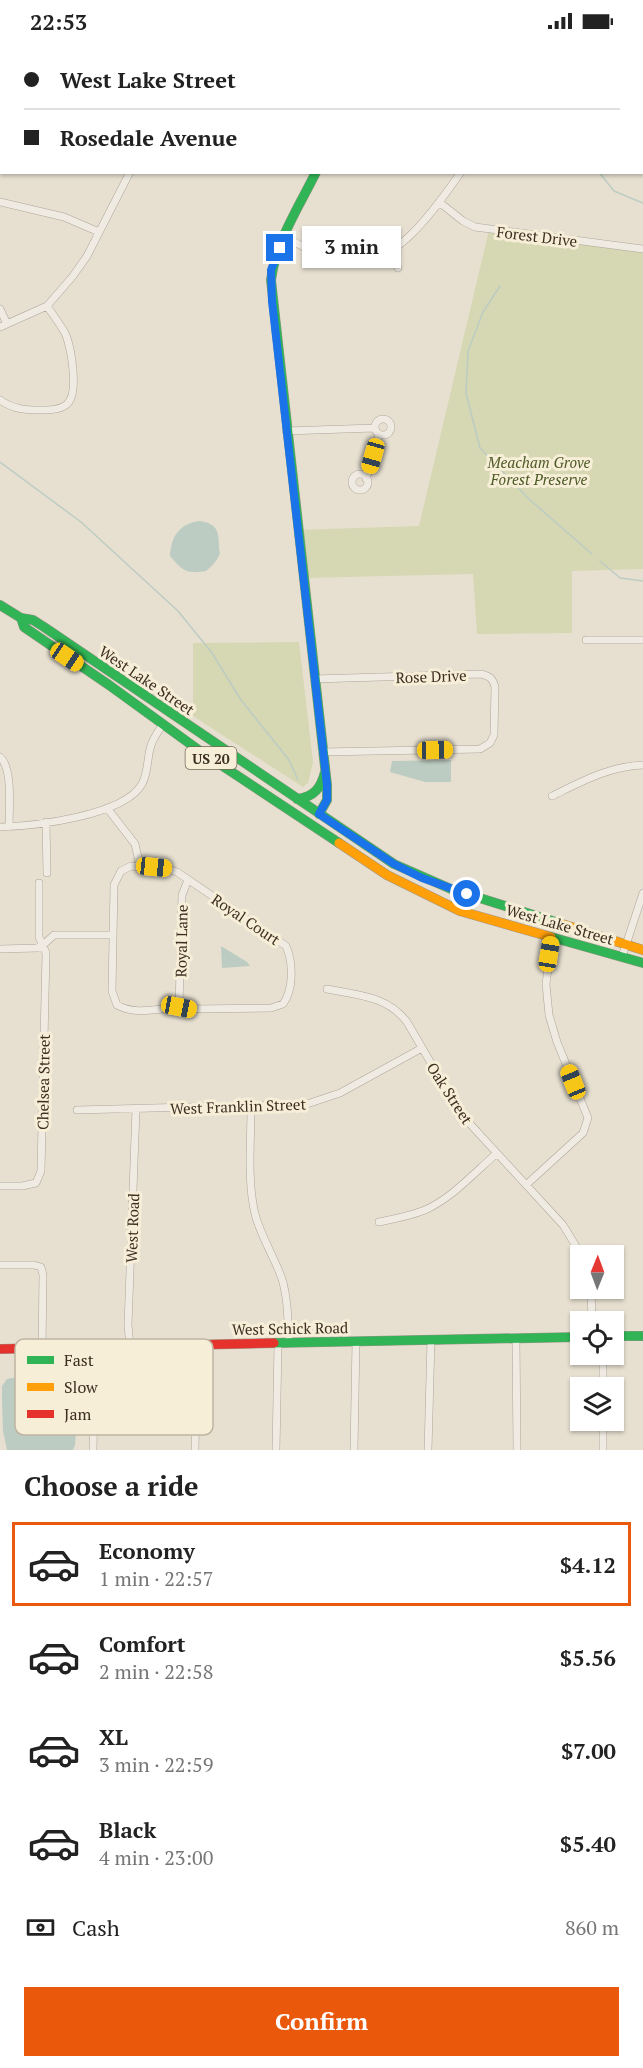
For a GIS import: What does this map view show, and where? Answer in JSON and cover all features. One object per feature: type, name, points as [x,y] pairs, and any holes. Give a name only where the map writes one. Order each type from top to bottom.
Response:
[{"type":"main road","points":[[313,825],[327,800],[325,772],[286,431],[271,270],[315,174]]},
{"type":"main road","name":"West Lake Street","points":[[0,605],[21,618],[33,620],[44,627],[394,864],[451,889],[643,950]]},
{"type":"main road","name":"West Lake Street","points":[[21,618],[24,627],[200,751],[387,875],[460,910],[643,963]]},
{"type":"main road","points":[[297,799],[305,799],[315,794],[320,788],[325,772]]},
{"type":"main road","points":[[624,1336],[643,1335]]},
{"type":"main road","name":"West Schick Road","points":[[213,1346],[570,1337]]},
{"type":"street","points":[[0,309],[3,326],[47,306],[73,276],[129,174]]},
{"type":"street","points":[[285,237],[323,256],[347,263],[357,264],[390,253],[410,236],[460,174]]},
{"type":"street","points":[[0,202],[64,217],[99,232]]},
{"type":"street","name":"Forest Drive","points":[[439,202],[463,221],[475,227],[643,249]]},
{"type":"street","points":[[390,253],[398,268]]},
{"type":"street","points":[[0,400],[17,409],[49,410],[67,404],[71,399],[73,365],[69,344],[65,333],[47,306]]},
{"type":"street","points":[[286,431],[377,431],[366,479]]},
{"type":"street","points":[[586,640],[643,640]]},
{"type":"street","name":"Rose Drive","points":[[314,679],[481,674],[493,680],[495,687],[494,735],[490,743],[480,748],[322,752]]},
{"type":"street","points":[[0,827],[78,817],[125,802],[142,785],[151,746],[163,724]]},
{"type":"street","points":[[0,757],[8,767],[9,827]]},
{"type":"street","points":[[552,796],[600,774],[623,767],[643,765]]},
{"type":"street","points":[[107,808],[135,844],[140,866]]},
{"type":"street","points":[[46,822],[47,873]]},
{"type":"street","points":[[179,1007],[165,1010],[132,1011],[117,1005],[112,991],[116,878],[121,870],[131,866],[140,866],[168,869],[188,880]]},
{"type":"street","name":"Royal Lane","points":[[179,1007],[182,896],[188,880]]},
{"type":"street","name":"Royal Court","points":[[179,1007],[191,1009],[275,1007],[283,1004],[290,989],[290,958],[286,946],[188,880]]},
{"type":"street","points":[[39,883],[39,937],[44,945]]},
{"type":"street","points":[[622,957],[643,893]]},
{"type":"street","points":[[0,949],[37,948],[44,945],[54,935],[113,935]]},
{"type":"street","points":[[526,1185],[583,1133],[587,1122],[586,1112],[557,1042],[549,1015],[546,984],[552,937]]},
{"type":"street","name":"Chelsea Street","points":[[0,1186],[22,1186],[36,1183],[40,1171],[46,953],[44,945]]},
{"type":"street","name":"Oak Street","points":[[327,989],[379,1000],[398,1010],[460,1113],[562,1226],[575,1245]]},
{"type":"street","name":"West Franklin Street","points":[[77,1110],[307,1104],[328,1098],[422,1048]]},
{"type":"street","points":[[251,1107],[251,1173],[254,1210],[261,1234],[283,1284],[289,1344]]},
{"type":"street","name":"West Road","points":[[129,1339],[136,1109]]},
{"type":"street","points":[[379,1222],[411,1215],[435,1205],[456,1190],[496,1154]]},
{"type":"street","points":[[0,1265],[41,1267],[43,1275],[42,1339]]},
{"type":"street","points":[[516,1338],[517,1450]]},
{"type":"street","points":[[428,1450],[431,1340]]},
{"type":"street","points":[[354,1450],[356,1342]]},
{"type":"street","points":[[276,1450],[278,1344]]},
{"type":"street","points":[[603,1431],[603,1450]]},
{"type":"street","points":[[93,1435],[93,1450]]},
{"type":"street","points":[[195,1435],[195,1450]]},
{"type":"green space","name":"Meacham Grove Forest Preserve","points":[[489,230],[643,249],[643,569],[572,571],[572,633],[477,634],[473,574],[303,578],[297,530],[419,526]]},
{"type":"green space","points":[[299,642],[313,762],[308,783],[303,787],[193,716],[193,643]]},
{"type":"shaded area","points":[[199,521],[210,524],[216,529],[220,553],[206,571],[189,572],[170,556],[172,543],[181,528]]},
{"type":"shaded area","points":[[451,760],[451,782],[425,782],[390,772],[392,761]]},
{"type":"shaded area","points":[[221,946],[247,962],[250,966],[222,968]]},
{"type":"shaded area","points":[[15,1378],[15,1435],[75,1435],[73,1450],[7,1450],[3,1431],[2,1386],[7,1379]]},
{"type":"waterway","points":[[601,174],[614,191],[643,203]]},
{"type":"waterway","points":[[500,286],[483,312],[468,351],[466,393],[480,448],[529,499],[592,554]]},
{"type":"waterway","points":[[0,462],[81,522],[178,611],[212,653],[241,700],[289,760],[298,780]]},
{"type":"waterway","points":[[600,561],[620,578],[643,581]]},
{"type":"traffic: fast","points":[[315,174],[283,238],[271,280],[327,785],[327,800],[319,814]]},
{"type":"traffic: fast","points":[[0,605],[21,618],[33,620],[44,627],[394,864],[451,889],[559,923]]},
{"type":"traffic: fast","points":[[21,618],[24,627],[200,751],[339,843]]},
{"type":"traffic: fast","points":[[297,799],[316,791],[325,772]]},
{"type":"traffic: fast","points":[[551,937],[643,963]]},
{"type":"traffic: fast","points":[[624,1336],[643,1336]]},
{"type":"traffic: fast","points":[[274,1343],[570,1337]]},
{"type":"traffic: slow","points":[[339,843],[387,875],[460,911],[551,937]]},
{"type":"traffic: slow","points":[[559,923],[643,950]]},
{"type":"traffic: jam","points":[[213,1344],[274,1343]]},
{"type":"traffic: jam","points":[[0,1349],[15,1349]]},
{"type":"route","points":[[280,248],[271,270],[272,301],[327,785],[327,800],[319,814],[394,864],[422,878],[467,894]]}]
